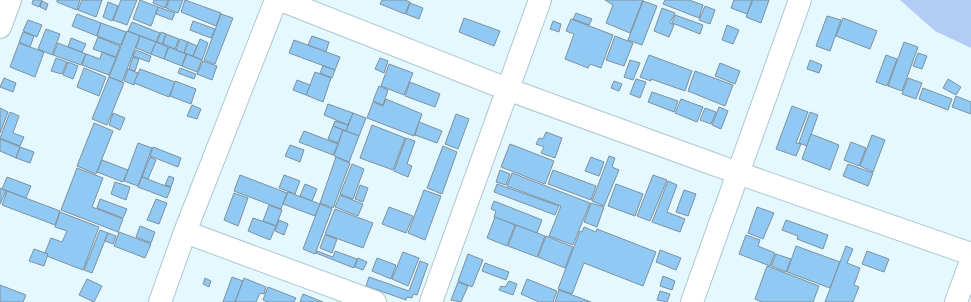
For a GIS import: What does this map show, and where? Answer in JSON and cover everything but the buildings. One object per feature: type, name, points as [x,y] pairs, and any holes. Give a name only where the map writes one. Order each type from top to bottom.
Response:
[{"type":"street","points":[[0,27],[10,0]]},
{"type":"street","points":[[160,302],[185,232],[276,0]]},
{"type":"street","points":[[281,0],[507,89],[738,173],[971,254]]},
{"type":"street","points":[[431,302],[540,0]]},
{"type":"street","points":[[692,302],[800,0]]},
{"type":"street","points":[[185,232],[375,302]]},
{"type":"street","points":[[956,302],[971,261]]},
{"type":"water","points":[[900,0],[971,0],[971,48],[935,31]]}]
